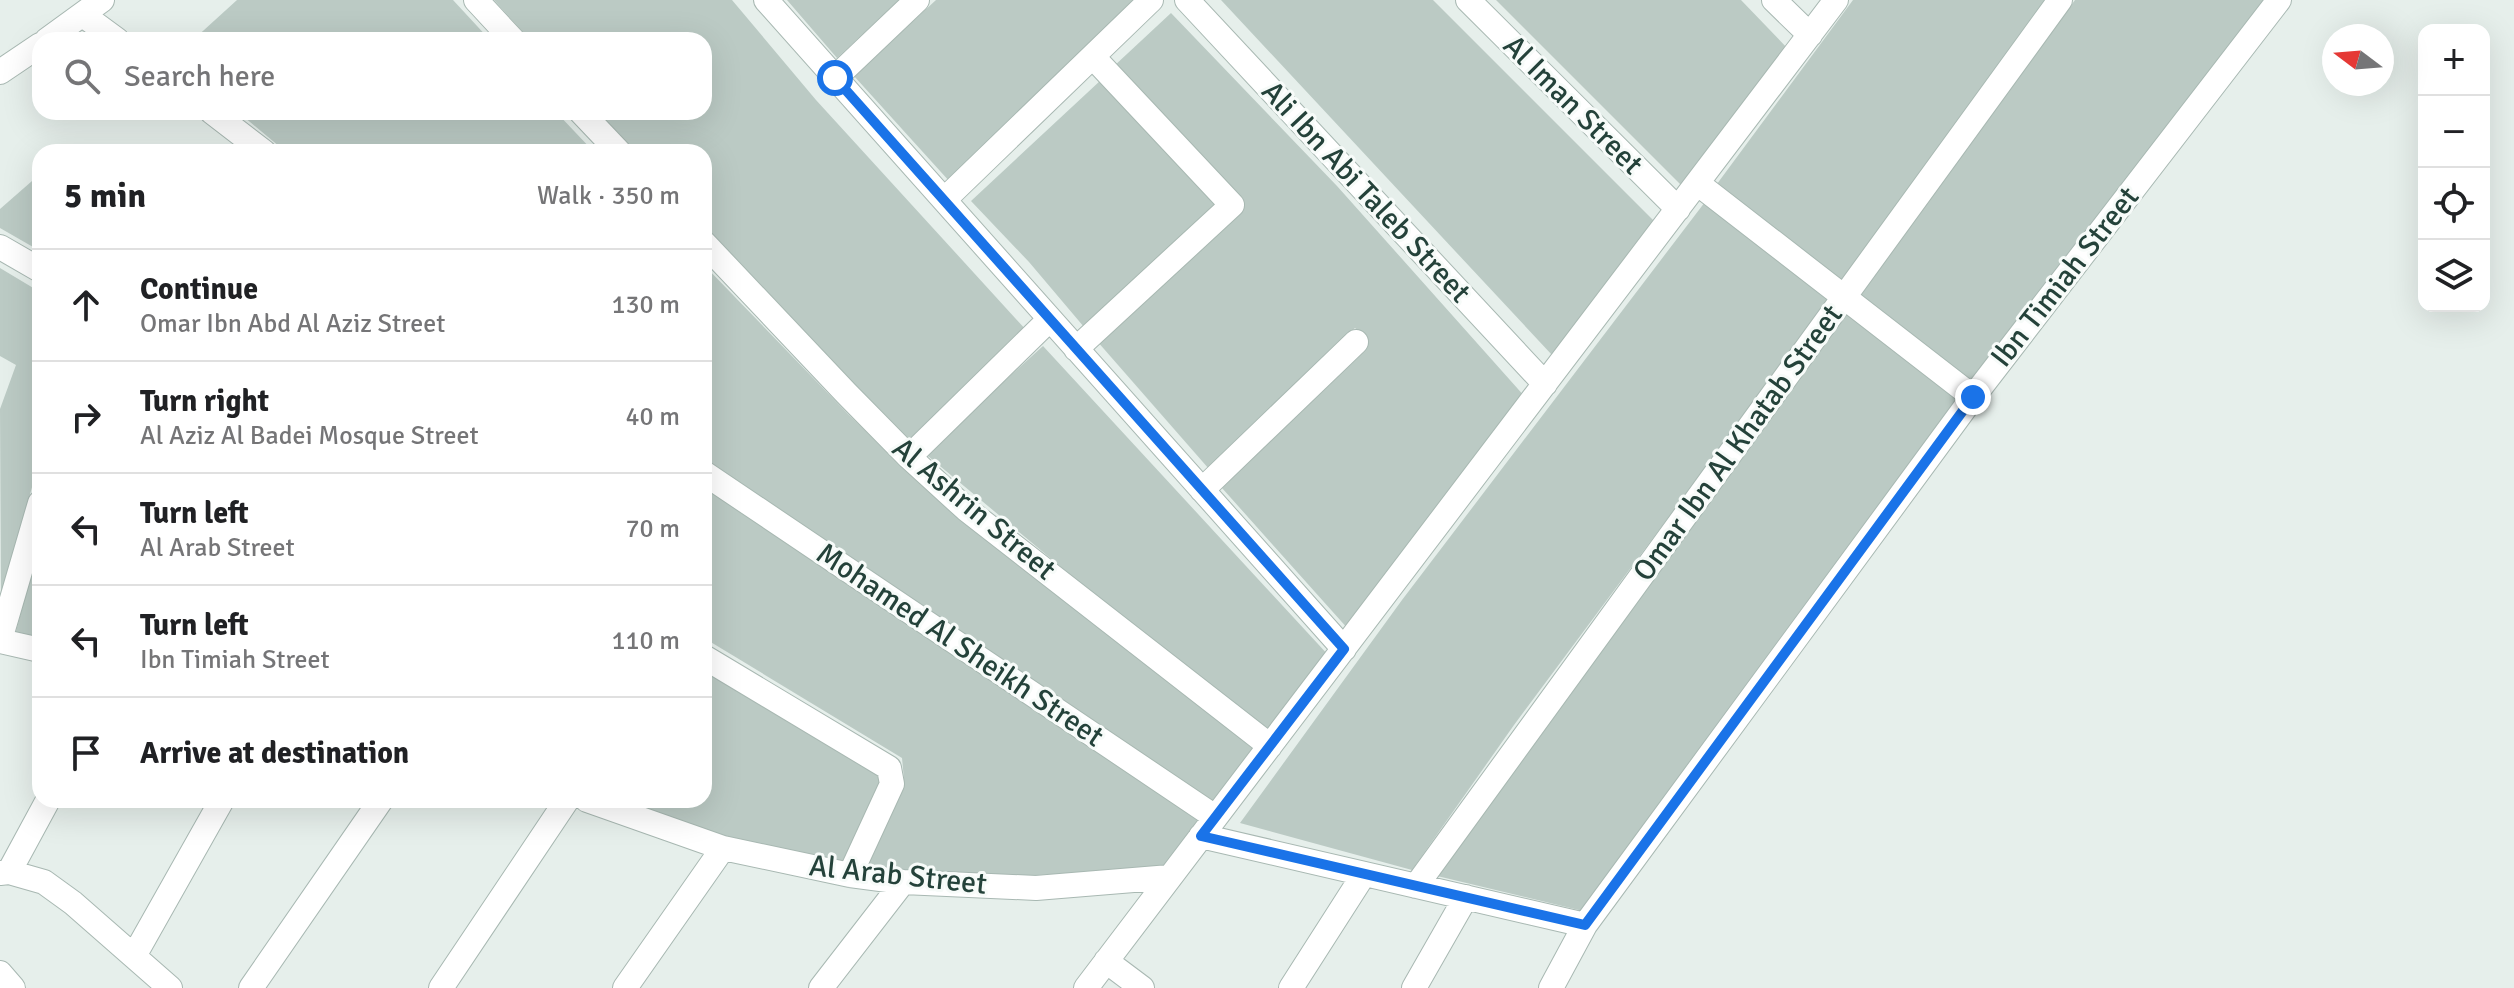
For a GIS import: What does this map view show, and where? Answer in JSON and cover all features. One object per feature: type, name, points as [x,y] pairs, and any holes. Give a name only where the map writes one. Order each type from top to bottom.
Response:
[{"type":"street","points":[[476,0],[506,32]]},
{"type":"street","points":[[766,0],[1344,649]]},
{"type":"street","points":[[835,78],[917,0]]},
{"type":"street","points":[[944,200],[1151,0]]},
{"type":"street","name":"Ali Ibn Abi Taleb Street","points":[[1187,0],[1545,384]]},
{"type":"street","name":"Al Iman Street","points":[[1468,0],[1678,209]]},
{"type":"street","points":[[1774,0],[1810,35]]},
{"type":"street","points":[[1086,988],[1836,0]]},
{"type":"street","name":"Omar Ibn Al Khatab Street","points":[[1416,886],[2060,0]]},
{"type":"street","name":"Ibn Timiah Street","points":[[1551,988],[1585,925],[1973,397],[2279,0]]},
{"type":"street","points":[[58,32],[93,7],[111,32]]},
{"type":"street","points":[[0,72],[32,50]]},
{"type":"street","points":[[1076,349],[1232,205],[1093,57]]},
{"type":"street","points":[[222,120],[254,144]]},
{"type":"street","points":[[589,120],[611,144]]},
{"type":"street","points":[[1697,183],[1973,397]]},
{"type":"street","points":[[0,247],[32,265]]},
{"type":"street","name":"Al Ashrin Street","points":[[712,251],[909,457],[966,509],[1270,746]]},
{"type":"street","points":[[909,457],[1050,319]]},
{"type":"street","points":[[1202,490],[1356,342]]},
{"type":"street","name":"Mohamed Al Sheikh Street","points":[[712,479],[1208,827]]},
{"type":"street","points":[[32,531],[0,641],[32,648]]},
{"type":"street","points":[[712,662],[889,768],[892,784],[850,875]]},
{"type":"street","points":[[43,808],[4,872],[44,882],[73,903],[170,988]]},
{"type":"street","points":[[134,956],[217,808]]},
{"type":"street","points":[[251,988],[375,808]]},
{"type":"street","points":[[441,988],[562,808]]},
{"type":"street","name":"Al Arab Street","points":[[628,808],[723,848],[850,875],[903,882],[1036,888],[1170,877]]},
{"type":"street","points":[[1208,827],[1364,874],[1585,925]]},
{"type":"street","points":[[625,988],[723,848]]},
{"type":"street","points":[[1291,988],[1364,874]]},
{"type":"street","points":[[821,988],[903,882]]},
{"type":"street","points":[[1414,988],[1466,897]]},
{"type":"street","points":[[1106,961],[1142,988]]},
{"type":"street","points":[[0,973],[13,988]]},
{"type":"building","points":[[237,0],[453,0],[483,32],[202,32]]},
{"type":"building","points":[[494,0],[732,0],[816,100],[1027,331],[907,441],[712,235],[712,144],[626,144],[603,120],[712,120],[712,32],[523,32]]},
{"type":"building","points":[[787,0],[899,0],[837,58]]},
{"type":"building","points":[[936,0],[1143,0],[950,182],[854,76]]},
{"type":"building","points":[[1221,0],[1433,0],[1657,224],[1552,355]]},
{"type":"building","points":[[1496,0],[1741,0],[1790,51],[1685,189]]},
{"type":"building","points":[[1853,0],[2054,0],[1841,286],[1714,188]]},
{"type":"building","points":[[2075,0],[2266,0],[1969,386],[1856,299]]},
{"type":"building","points":[[1171,13],[1337,186],[1527,399],[1349,630],[1222,488],[1369,342],[1355,328],[1209,469],[1097,341],[1244,203],[1113,67]]},
{"type":"building","points":[[1101,80],[1217,202],[1084,327],[1029,262],[971,201]]},
{"type":"building","points":[[248,120],[564,120],[586,144],[276,144]]},
{"type":"building","points":[[32,181],[32,246],[0,228],[0,209]]},
{"type":"building","points":[[1705,202],[1830,300],[1514,725],[1412,870],[1240,823],[1402,600]]},
{"type":"building","points":[[0,268],[32,287],[32,487],[1,597],[0,409],[16,365],[0,356]]},
{"type":"building","points":[[712,273],[848,414],[922,484],[1256,751],[1216,805],[712,467]]},
{"type":"building","points":[[1847,311],[1964,401],[1583,911],[1433,875]]},
{"type":"building","points":[[1043,346],[1330,657],[1269,734],[1151,642],[928,456]]},
{"type":"building","points":[[712,492],[1205,820],[1167,869],[996,877],[863,870],[904,779],[902,758],[712,643]]},
{"type":"building","points":[[32,572],[32,638],[15,635]]},
{"type":"building","points":[[712,672],[879,771],[881,783],[845,868],[769,850],[637,808],[712,808]]},
{"type":"route","points":[[835,78],[1344,649],[1201,836],[1585,925],[1973,397]]}]
